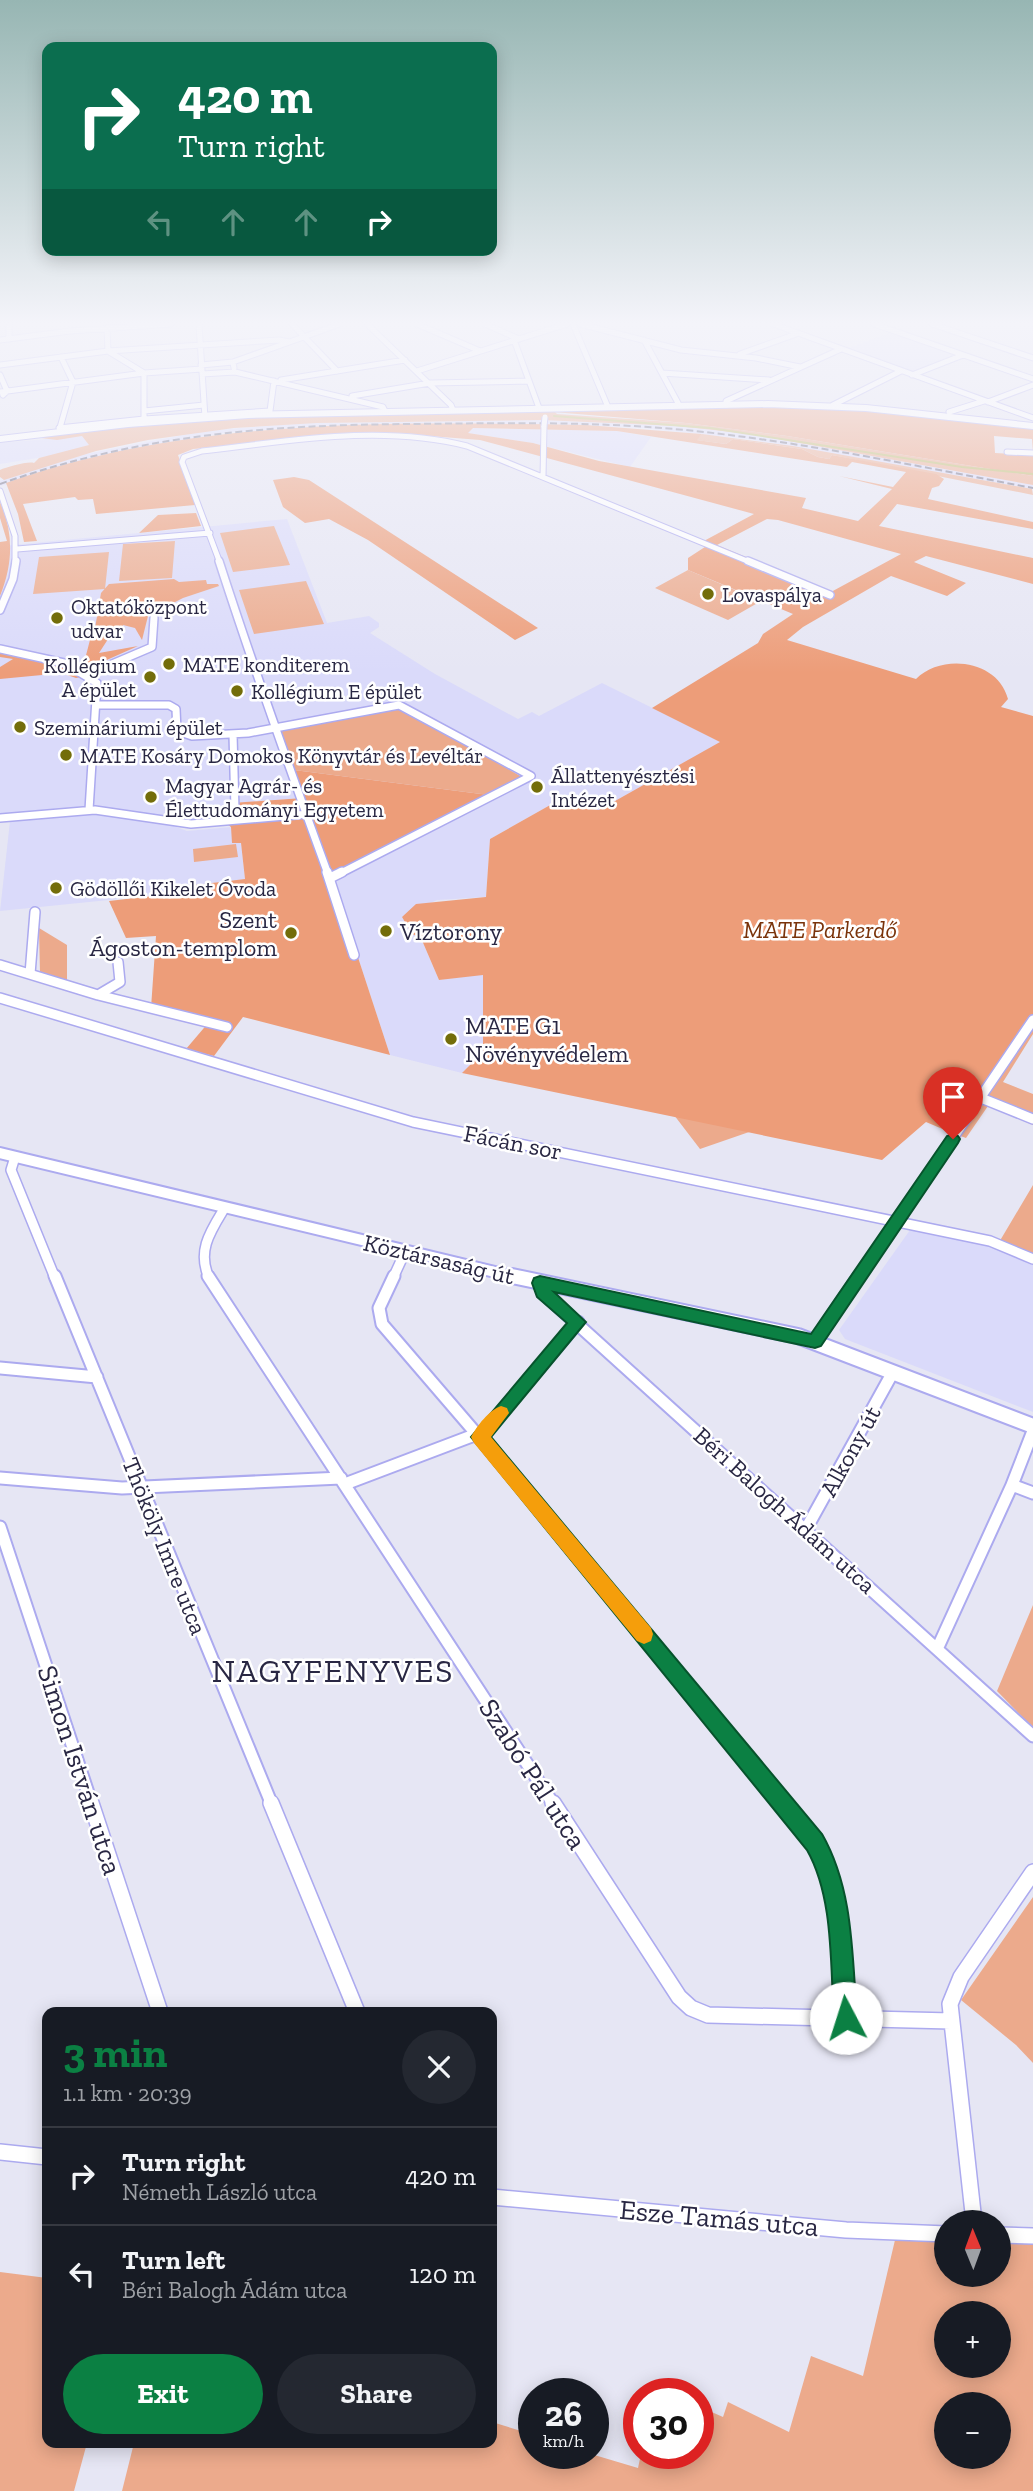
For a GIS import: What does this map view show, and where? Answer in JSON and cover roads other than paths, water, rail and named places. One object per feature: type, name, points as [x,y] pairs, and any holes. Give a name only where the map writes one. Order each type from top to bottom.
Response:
[{"type":"main road","name":"Köztársaság út","points":[[0,1153],[405,1252],[815,1341],[1033,1429]]},
{"type":"street","points":[[322,440],[202,451],[187,454],[181,461],[209,531],[344,917],[354,955]]},
{"type":"street","points":[[437,440],[461,444],[830,595]]},
{"type":"street","points":[[543,440],[544,477]]},
{"type":"street","points":[[1007,452],[1033,453]]},
{"type":"street","points":[[528,472],[542,466]]},
{"type":"street","points":[[0,491],[12,520],[17,547],[11,585],[0,610]]},
{"type":"street","points":[[17,547],[209,531]]},
{"type":"street","points":[[79,671],[101,669],[152,647],[154,618]]},
{"type":"street","points":[[0,649],[37,655],[79,671],[97,683]]},
{"type":"street","points":[[89,810],[97,683],[101,669]]},
{"type":"street","points":[[97,705],[111,708],[168,704],[176,709],[177,731],[191,737],[277,729],[402,705],[531,776],[330,878]]},
{"type":"street","points":[[96,714],[111,708]]},
{"type":"street","points":[[233,734],[235,810]]},
{"type":"street","points":[[0,818],[89,810],[130,813],[183,824],[307,814]]},
{"type":"street","points":[[30,974],[35,912]]},
{"type":"street","points":[[98,995],[120,982],[118,962]]},
{"type":"street","points":[[0,965],[98,995],[227,1027]]},
{"type":"street","name":"Fácán sor","points":[[0,998],[413,1122],[1001,1244],[1033,1259]]},
{"type":"street","points":[[815,1341],[1033,1020]]},
{"type":"street","points":[[1021,1038],[1033,1043]]},
{"type":"street","points":[[981,1098],[1033,1119]]},
{"type":"street","name":"Thököly Imre utca","points":[[15,1157],[12,1170],[355,2007]]},
{"type":"street","name":"Szabó Pál utca","points":[[224,1209],[201,1249],[206,1274],[679,1997],[691,2007],[708,2015],[951,2021]]},
{"type":"street","points":[[405,1252],[382,1301],[379,1318],[388,1333],[478,1436],[814,1842],[826,1862],[836,1903],[846,2018]]},
{"type":"street","name":"Béri Balogh Ádám utca","points":[[540,1283],[543,1293],[938,1647],[1033,1736]]},
{"type":"street","points":[[0,1478],[121,1488],[139,1485],[343,1481],[478,1436],[578,1322]]},
{"type":"street","points":[[0,1368],[97,1377]]},
{"type":"street","name":"Alkony út","points":[[806,1529],[892,1372]]},
{"type":"street","points":[[938,1647],[1012,1485],[1033,1429]]},
{"type":"street","points":[[1012,1485],[1033,1493]]},
{"type":"street","name":"Simon István utca","points":[[0,1527],[158,2007]]},
{"type":"street","points":[[973,2210],[950,2004],[961,1977],[1033,1872]]},
{"type":"street","points":[[0,2152],[42,2156]]},
{"type":"street","name":"Esze Tamás utca","points":[[497,2197],[846,2230],[934,2233]]},
{"type":"street","points":[[1012,2235],[1033,2236]]},
{"type":"waterway","points":[[789,440],[962,467],[1033,474]]},
{"type":"railway","points":[[0,484],[102,454],[175,440]]},
{"type":"railway","points":[[768,440],[1033,488]]},
{"type":"place","name":"Lovaspálya","points":[[708,594]]},
{"type":"place","name":"Oktatóközpont udvar","points":[[57,618]]},
{"type":"place","name":"MATE konditerem","points":[[169,664]]},
{"type":"place","name":"Kollégium A épület","points":[[150,677]]},
{"type":"place","name":"Kollégium E épület","points":[[237,691]]},
{"type":"place","name":"Szemináriumi épület","points":[[20,727]]},
{"type":"place","name":"MATE Kosáry Domokos Könyvtár és Levéltár","points":[[66,755]]},
{"type":"place","name":"Állattenyésztési Intézet","points":[[537,787]]},
{"type":"place","name":"Magyar Agrár- és Élettudományi Egyetem","points":[[151,797]]},
{"type":"place","name":"Gödöllői Kikelet Óvoda","points":[[56,888]]},
{"type":"place","name":"Víztorony","points":[[386,931]]},
{"type":"place","name":"Szent Ágoston-templom","points":[[291,933]]},
{"type":"place","name":"MATE G1 Növényvédelem","points":[[451,1039]]},
{"type":"district","name":"NAGYFENYVES","points":[[333,1671]]},
{"type":"park label","name":"MATE Parkerdő","points":[[820,929]]}]
